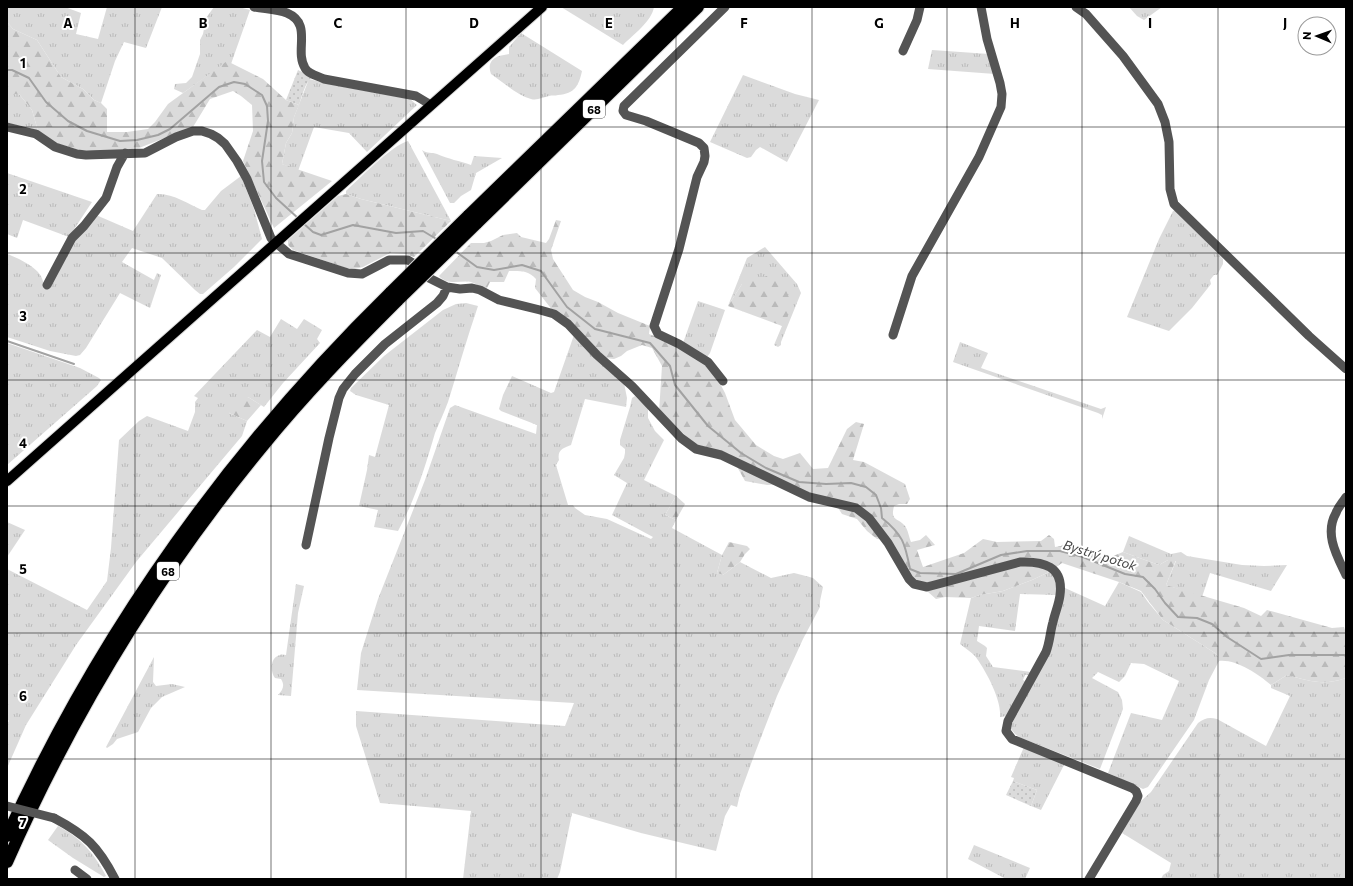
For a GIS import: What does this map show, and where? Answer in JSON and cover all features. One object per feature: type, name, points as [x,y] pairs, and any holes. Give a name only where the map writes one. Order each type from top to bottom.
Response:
[{"type":"highway","name":"68","points":[[7,836],[55,738],[82,688],[148,582],[217,486],[279,411],[334,351],[395,296],[683,7]]},
{"type":"highway","name":"68","points":[[472,220],[698,7]]},
{"type":"highway","name":"68","points":[[7,862],[40,791],[83,708],[125,637],[165,575],[226,492],[263,446],[395,296]]},
{"type":"main road","points":[[7,480],[542,7]]},
{"type":"street","points":[[254,7],[288,13],[299,22],[302,30],[301,55],[305,69],[312,74],[324,79],[416,96],[431,105]]},
{"type":"street","points":[[723,381],[708,362],[679,344],[658,334],[654,326],[679,249],[697,177],[704,162],[704,148],[699,143],[646,121],[626,115],[623,111],[624,106],[725,7]]},
{"type":"street","points":[[903,51],[917,20],[920,7]]},
{"type":"street","points":[[893,334],[912,276],[975,164],[1001,107],[1002,94],[1000,83],[987,39],[981,7]]},
{"type":"street","points":[[1076,7],[1086,14],[1123,56],[1158,104],[1165,122],[1169,142],[1170,189],[1174,204],[1309,336],[1346,369]]},
{"type":"street","points":[[7,127],[36,134],[55,147],[77,154],[145,153],[176,137],[193,131],[202,131],[211,134],[225,144],[248,179],[271,238],[290,254],[348,273],[362,274],[389,260],[408,260],[427,277],[447,287],[460,289],[472,288],[480,290],[499,300],[554,314],[568,324],[597,355],[637,391],[681,438],[696,449],[721,455],[809,497],[856,508],[869,518],[888,542],[898,563],[914,584],[927,587],[1020,562],[1031,561],[1043,563],[1053,568],[1060,583],[1060,593],[1049,645],[1008,721],[1006,731],[1012,739],[1132,788],[1136,791],[1138,796],[1136,801],[1089,879]]},
{"type":"street","points":[[47,285],[72,238],[84,226],[106,198],[117,167],[125,153]]},
{"type":"street","points":[[306,545],[329,438],[339,398],[343,390],[355,374],[380,348],[437,303],[444,296],[447,287]]},
{"type":"street","points":[[1346,497],[1335,513],[1331,534],[1335,552],[1346,575]]},
{"type":"street","points":[[7,806],[54,818],[71,826],[88,839],[99,852],[115,879]]},
{"type":"street","points":[[75,870],[88,879]]},
{"type":"green space","points":[[7,7],[65,7],[81,13],[76,34],[98,39],[107,7],[162,7],[146,48],[124,42],[115,61],[101,103],[94,100],[83,89],[61,77],[37,40],[13,29],[7,22]]},
{"type":"green space","points":[[214,7],[239,7],[250,10],[231,64],[227,62],[183,93],[174,89],[175,84],[186,83],[192,77],[200,54],[200,40],[203,34],[206,18]]},
{"type":"green space","points":[[561,7],[654,7],[653,12],[646,23],[623,45]]},
{"type":"green space","points":[[1129,7],[1162,7],[1144,20],[1137,16]]},
{"type":"green space","points":[[7,22],[13,29],[37,40],[61,77],[83,89],[94,100],[101,103],[107,109],[107,132],[127,132],[148,129],[168,104],[227,61],[263,79],[286,100],[299,105],[294,117],[292,133],[286,143],[282,164],[332,181],[274,228],[243,161],[253,131],[252,105],[233,91],[210,99],[193,127],[139,148],[112,152],[79,150],[56,143],[38,131],[32,110],[19,94],[7,94]]},
{"type":"green space","points":[[521,33],[582,71],[578,84],[572,91],[564,94],[533,99],[515,91],[491,74],[490,63],[496,57],[509,54],[509,47]]},
{"type":"green space","points":[[932,50],[989,54],[995,74],[928,69]]},
{"type":"green space","points":[[298,70],[312,77],[306,86],[299,105],[286,100]]},
{"type":"green space","points":[[743,75],[795,94],[819,100],[787,162],[760,147],[751,157],[747,158],[710,142]]},
{"type":"green space","points":[[309,79],[333,85],[410,99],[417,105],[367,152],[349,133],[314,127],[298,171],[282,164],[286,143],[292,133],[294,117]]},
{"type":"green space","points":[[7,94],[19,94],[32,110],[38,131],[7,123]]},
{"type":"green space","points":[[408,141],[451,221],[346,194],[346,191],[376,163],[393,149]]},
{"type":"green space","points":[[422,150],[471,165],[474,156],[502,158],[476,173],[471,190],[461,196],[454,203],[450,203]]},
{"type":"green space","points":[[7,173],[92,202],[69,237],[23,220],[17,238],[7,234]]},
{"type":"green space","points":[[241,176],[254,209],[262,239],[234,267],[203,294],[200,294],[195,290],[162,258],[132,248],[122,262],[154,280],[157,273],[161,275],[150,308],[120,293],[86,348],[80,355],[76,356],[50,351],[7,337],[7,254],[19,259],[36,270],[43,281],[44,287],[77,236],[96,215],[133,231],[157,194],[169,195],[205,210],[221,191]]},
{"type":"green space","points":[[346,194],[451,221],[414,257],[405,254],[390,253],[363,267],[355,269],[346,268],[293,250],[288,245],[288,240],[338,196]]},
{"type":"green space","points":[[1176,210],[1223,259],[1223,264],[1217,275],[1214,275],[1210,280],[1211,284],[1192,308],[1169,331],[1127,317],[1159,239],[1173,211]]},
{"type":"green space","points":[[556,220],[561,221],[551,250],[553,259],[573,290],[618,313],[650,326],[649,334],[675,344],[705,364],[714,372],[725,393],[735,420],[756,445],[774,456],[783,459],[800,453],[813,469],[828,468],[847,429],[856,422],[864,424],[853,460],[864,462],[905,484],[910,499],[907,504],[899,504],[894,506],[893,515],[895,519],[905,526],[911,542],[920,540],[926,535],[935,545],[917,550],[923,567],[964,553],[983,539],[997,542],[1041,541],[1049,535],[1054,539],[1055,547],[1061,546],[1067,542],[1106,559],[1123,552],[1159,565],[1168,560],[1176,560],[1166,585],[1244,608],[1261,616],[1267,610],[1332,628],[1344,627],[1346,633],[1346,678],[1330,682],[1316,682],[1287,675],[1271,685],[1260,676],[1246,668],[1232,662],[1219,661],[1218,656],[1215,653],[1163,620],[1141,591],[1062,563],[1049,572],[1003,591],[971,598],[945,597],[936,599],[910,576],[889,540],[877,539],[867,531],[857,519],[842,514],[833,500],[810,495],[785,484],[767,485],[745,481],[730,454],[695,444],[659,412],[662,366],[652,348],[642,345],[627,351],[614,359],[605,358],[553,311],[535,288],[536,279],[530,274],[520,271],[509,271],[504,282],[490,282],[486,290],[471,282],[450,282],[439,276],[471,243],[484,243],[503,235],[517,233],[521,237],[546,243]]},
{"type":"green space","points":[[765,247],[797,284],[801,293],[781,345],[778,347],[774,345],[782,326],[742,284],[728,306],[747,258]]},
{"type":"green space","points":[[779,272],[783,278],[792,308],[782,326],[728,306],[742,284]]},
{"type":"green space","points":[[698,301],[725,310],[710,353],[707,357],[683,343]]},
{"type":"green space","points":[[466,303],[478,306],[448,402],[435,433],[415,495],[398,531],[374,527],[378,510],[359,506],[369,455],[375,457],[389,405],[356,395],[350,391],[351,388],[384,356],[443,310],[456,304]]},
{"type":"green space","points":[[281,319],[297,329],[304,319],[322,330],[317,339],[320,343],[283,383],[264,407],[248,397],[229,413],[247,421],[242,436],[136,562],[76,645],[26,725],[7,768],[7,723],[9,721],[7,719],[7,569],[87,610],[107,581],[119,440],[139,421],[147,416],[188,431],[195,412],[195,402],[198,398],[194,396],[257,330],[270,337]]},
{"type":"green space","points":[[574,335],[624,383],[627,398],[626,407],[585,399],[571,445],[563,448],[560,452],[559,460],[556,465],[568,505],[573,505],[585,515],[607,519],[651,539],[653,537],[612,515],[627,483],[614,475],[624,458],[625,449],[620,445],[620,440],[632,398],[635,396],[648,408],[648,418],[655,431],[664,440],[644,480],[676,496],[665,515],[676,520],[672,528],[722,555],[717,573],[723,575],[740,562],[771,578],[794,573],[813,578],[823,587],[820,607],[803,639],[777,696],[740,794],[737,807],[731,805],[725,816],[716,851],[641,833],[572,813],[560,872],[557,879],[463,879],[471,811],[380,803],[356,726],[356,711],[565,726],[574,703],[357,690],[361,653],[378,599],[425,480],[450,408],[455,405],[536,434],[537,425],[499,409],[503,395],[512,376],[551,393],[554,392]]},
{"type":"green space","points":[[960,342],[988,353],[981,368],[1101,409],[1106,407],[1102,419],[1102,415],[1098,413],[953,362]]},
{"type":"green space","points":[[7,343],[80,368],[101,380],[97,386],[7,465]]},
{"type":"green space","points":[[248,397],[261,405],[247,421],[229,413],[235,400]]},
{"type":"green space","points":[[676,496],[685,504],[676,520],[665,515]]},
{"type":"green space","points":[[7,522],[25,530],[7,557]]},
{"type":"green space","points":[[1129,536],[1171,554],[1181,552],[1187,556],[1242,565],[1287,565],[1271,591],[1210,573],[1202,597],[1166,585],[1176,561],[1168,560],[1159,565],[1123,552]]},
{"type":"green space","points":[[729,542],[747,546],[750,549],[740,562],[723,575],[717,573],[722,555]]},
{"type":"green space","points":[[1049,572],[1056,577],[1057,595],[1020,594],[1015,631],[979,626],[977,641],[987,648],[986,656],[993,667],[1031,672],[1031,675],[1025,675],[1023,680],[1027,682],[1008,716],[1000,717],[996,694],[988,677],[975,656],[960,644],[971,598],[1003,591]]},
{"type":"green space","points":[[1119,582],[1141,592],[1163,620],[1215,653],[1218,656],[1219,661],[1209,680],[1194,720],[1148,787],[1143,789],[1108,773],[1131,713],[1162,720],[1179,681],[1144,664],[1131,663],[1125,676],[1119,682],[1098,672],[1092,678],[1118,692],[1122,700],[1123,709],[1100,769],[1021,738],[1011,729],[1061,606],[1065,588],[1105,606]]},
{"type":"green space","points":[[296,584],[304,586],[298,613],[291,696],[278,695],[282,689],[283,683],[281,679],[275,678],[273,675],[272,665],[277,656],[286,655]]},
{"type":"green space","points":[[154,657],[153,682],[156,686],[172,684],[185,687],[162,697],[151,708],[138,732],[117,739],[107,748],[106,747]]},
{"type":"green space","points":[[1287,675],[1316,682],[1330,682],[1346,678],[1346,879],[1161,879],[1163,875],[1169,871],[1171,863],[1122,833],[1140,802],[1151,792],[1198,723],[1205,719],[1217,719],[1266,746],[1290,696],[1271,688],[1271,685]]},
{"type":"green space","points":[[1024,747],[1065,763],[1041,810],[1031,806],[1037,790],[1013,781],[1014,778],[1011,777]]},
{"type":"green space","points":[[1013,781],[1037,790],[1031,806],[1006,795]]},
{"type":"green space","points":[[58,826],[74,836],[92,853],[106,876],[104,877],[73,858],[48,840]]},
{"type":"green space","points":[[974,845],[1030,868],[1025,879],[1006,879],[968,859]]},
{"type":"waterway","name":"Bystrý potok","points":[[7,70],[12,70],[29,78],[46,102],[68,121],[87,131],[120,141],[137,140],[158,135],[170,129],[219,87],[234,82],[245,84],[262,95],[267,106],[268,121],[262,161],[264,182],[276,198],[299,219]]},
{"type":"waterway","name":"Bystrý potok","points":[[303,223],[313,232],[321,235],[353,225],[396,233],[423,231],[438,240]]},
{"type":"waterway","name":"Bystrý potok","points":[[455,251],[477,267],[494,270],[522,265],[541,271],[567,307],[595,329],[650,343],[670,366],[675,385],[708,426],[741,453],[766,468],[799,482],[826,484],[851,483],[866,487],[876,495],[881,508],[882,518],[895,529],[902,540],[910,569],[920,573],[956,574],[1001,555],[1027,551],[1060,551],[1083,557],[1125,574],[1143,577],[1178,617],[1197,618],[1212,624],[1227,637],[1261,659],[1289,655],[1346,656]]},
{"type":"waterway","points":[[7,341],[74,364]]}]
